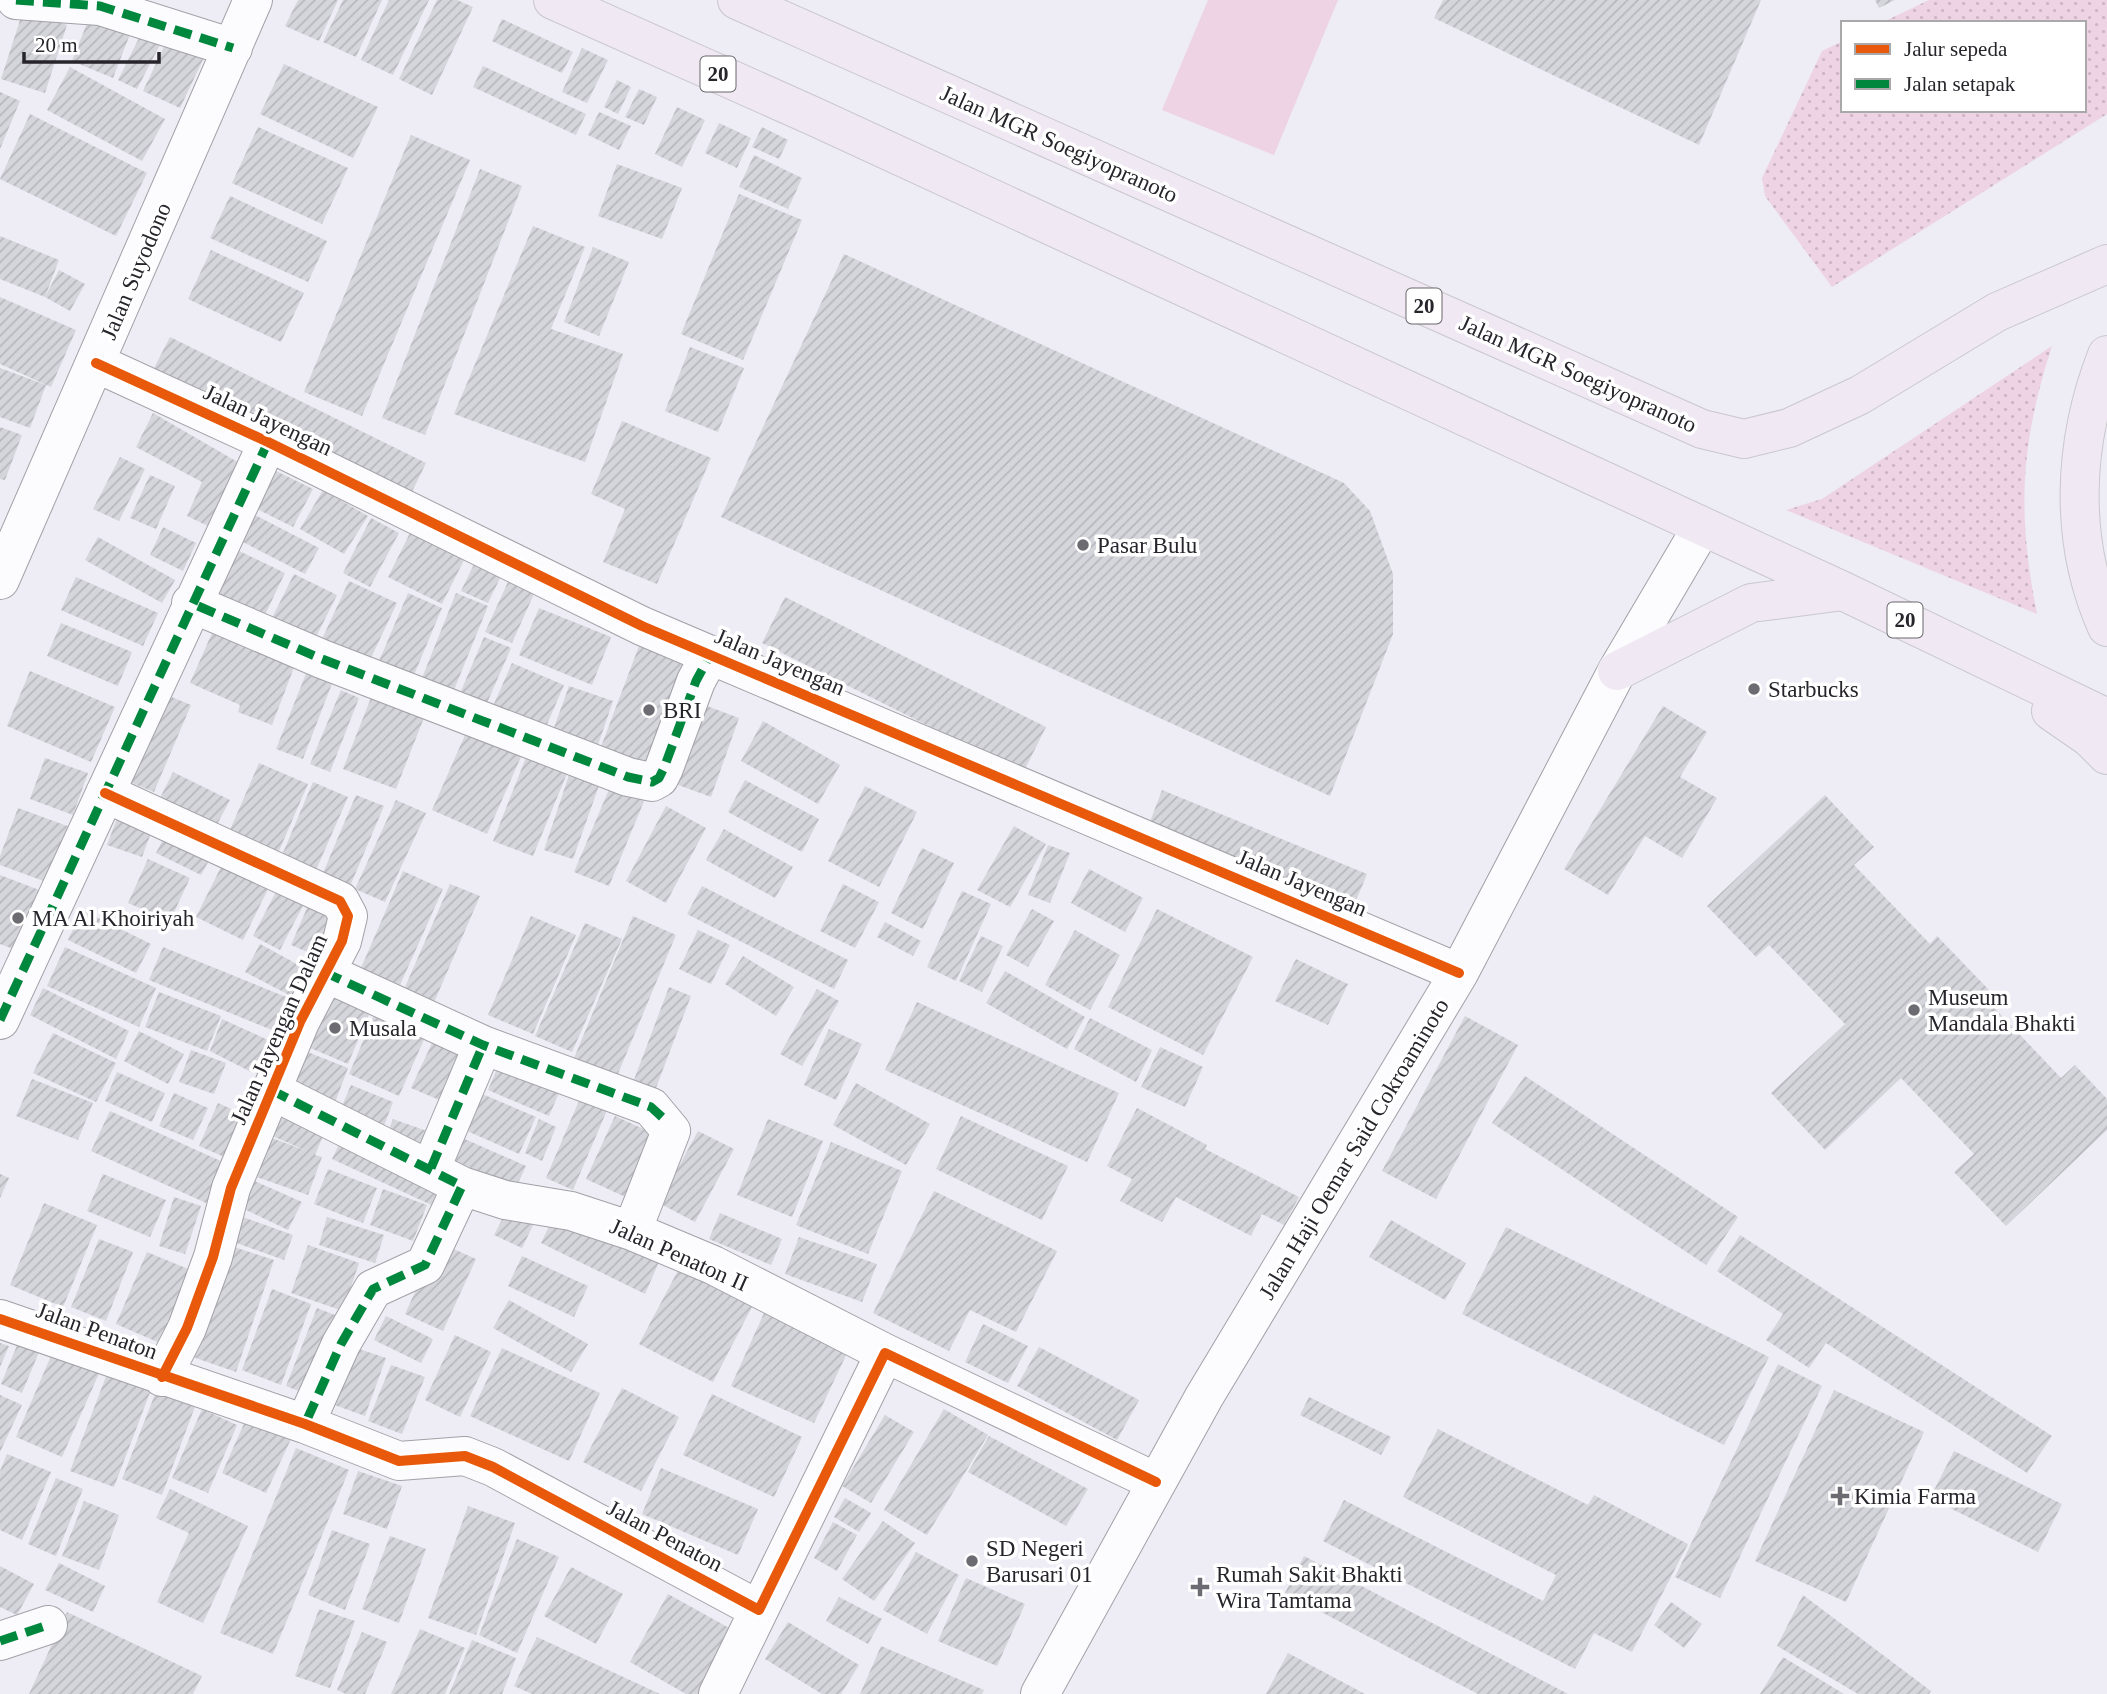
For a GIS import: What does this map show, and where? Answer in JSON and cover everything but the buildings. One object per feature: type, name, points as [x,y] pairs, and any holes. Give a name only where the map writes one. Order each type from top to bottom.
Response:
[{"type":"highway","name":"20","points":[[553,0],[813,116],[1939,636],[2107,718]]},
{"type":"highway","name":"Jalan MGR Soegiyopranoto","points":[[737,0],[1702,429],[1744,439],[1789,428],[1860,395],[1997,312],[2107,264]]},
{"type":"highway","points":[[2107,355],[2090,399],[2079,467],[2081,536],[2096,603],[2107,627]]},
{"type":"highway","points":[[1617,671],[1751,603],[1843,592]]},
{"type":"highway","points":[[1939,636],[2090,738],[2107,755]]},
{"type":"street","points":[[16,0],[100,6],[233,48]]},
{"type":"street","name":"Jalan Suyodono","points":[[0,580],[15,505],[96,363],[253,0]]},
{"type":"street","name":"Jalan Jayengan","points":[[96,363],[268,442],[642,626],[1041,793],[1459,973]]},
{"type":"street","points":[[0,1020],[111,796],[268,442]]},
{"type":"street","name":"Jalan Haji Oemar Said Cokroaminoto","points":[[1040,1694],[1156,1482],[1459,973],[1617,671],[1702,527]]},
{"type":"street","points":[[195,604],[378,681],[628,777],[652,782],[659,778],[664,768],[687,704],[710,655]]},
{"type":"street","name":"Jalan Jayengan Dalam","points":[[111,796],[340,901],[348,916],[347,929],[324,972],[271,1090],[231,1188],[214,1256],[187,1328],[162,1377]]},
{"type":"street","name":"Jalan Jayengan Dalam","points":[[324,972],[483,1045],[650,1107],[663,1118],[671,1130],[666,1150],[632,1231]]},
{"type":"street","points":[[304,1424],[341,1344],[373,1289],[425,1265],[446,1177],[483,1045]]},
{"type":"street","name":"Jalan Jayengan Dalam","points":[[271,1090],[446,1177]]},
{"type":"street","name":"Jalan Penaton II","points":[[446,1177],[505,1200],[570,1211],[632,1231],[713,1265],[885,1353]]},
{"type":"street","name":"Jalan Penaton","points":[[0,1319],[304,1424],[399,1461],[465,1456],[493,1467],[759,1610]]},
{"type":"street","points":[[718,1694],[885,1353],[1156,1482]]},
{"type":"street","points":[[0,1641],[48,1625]]},
{"type":"shaded area","points":[[1208,0],[1338,0],[1274,155],[1162,110]]},
{"type":"shaded area","points":[[1929,0],[2107,0],[2107,114],[1832,287],[1765,196],[1762,178],[1822,51],[1841,42],[1841,112],[2086,112],[2086,21],[1885,21]]},
{"type":"shaded area","points":[[2052,346],[2033,415],[2025,479],[2026,543],[2037,614],[1786,510],[1822,499]]},
{"type":"marked path","points":[[16,0],[100,6],[233,48]]},
{"type":"marked path","points":[[0,1020],[268,442]]},
{"type":"marked path","points":[[198,606],[322,659],[628,777],[652,782],[659,778],[664,768],[696,681],[710,655]]},
{"type":"marked path","points":[[324,972],[483,1045],[651,1107],[663,1118]]},
{"type":"marked path","points":[[431,1168],[483,1045]]},
{"type":"marked path","points":[[271,1090],[462,1186],[425,1265],[373,1289],[341,1344],[305,1424]]},
{"type":"marked path","points":[[0,1641],[48,1625]]},
{"type":"cycle path","points":[[96,363],[268,442],[642,626],[1459,973]]},
{"type":"cycle path","points":[[105,793],[340,901],[348,916],[342,941],[300,1022],[231,1188],[213,1257],[187,1328],[162,1377]]},
{"type":"cycle path","points":[[0,1319],[305,1424],[399,1461],[465,1456],[493,1467],[759,1610],[885,1353],[1156,1482]]},
{"type":"place","name":"Pasar Bulu","points":[[1083,545]]},
{"type":"place","name":"Starbucks","points":[[1754,689]]},
{"type":"place","name":"BRI","points":[[649,710]]},
{"type":"place","name":"MA Al Khoiriyah","points":[[18,918]]},
{"type":"place","name":"Museum Mandala Bhakti","points":[[1914,1010]]},
{"type":"place","name":"Musala","points":[[335,1028]]},
{"type":"place","name":"Kimia Farma","points":[[1840,1496]]},
{"type":"place","name":"SD Negeri Barusari 01","points":[[972,1561]]},
{"type":"place","name":"Rumah Sakit Bhakti Wira Tamtama","points":[[1200,1587]]}]
